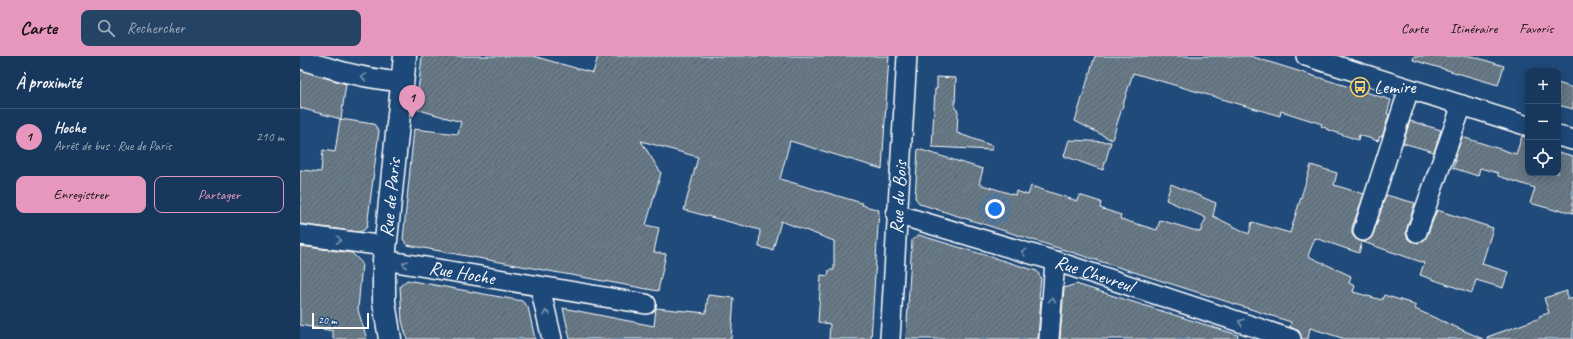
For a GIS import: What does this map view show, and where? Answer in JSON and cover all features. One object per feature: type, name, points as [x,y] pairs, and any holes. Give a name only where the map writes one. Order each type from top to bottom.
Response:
[{"type":"main road","name":"Rue de Paris","points":[[390,339],[384,302],[385,253],[405,56]]},
{"type":"street","name":"Rue du Bois","points":[[890,339],[896,214],[907,56]]},
{"type":"street","points":[[1306,56],[1343,62],[1409,89],[1525,125]]},
{"type":"street","points":[[300,58],[350,75],[384,81],[403,82]]},
{"type":"street","points":[[1363,231],[1409,89]]},
{"type":"street","points":[[1417,232],[1462,105]]},
{"type":"street","points":[[1561,137],[1573,140]]},
{"type":"street","name":"Rue Chevreul","points":[[896,214],[1055,261],[1291,339]]},
{"type":"street","name":"Rue Hoche","points":[[300,235],[540,287],[646,304]]},
{"type":"street","points":[[1049,339],[1055,261]]},
{"type":"street","points":[[540,287],[552,339]]},
{"type":"building","points":[[422,56],[533,56],[593,73],[598,56],[889,56],[882,169],[790,141],[780,179],[862,203],[862,205],[879,210],[871,339],[829,339],[830,324],[818,322],[821,275],[828,276],[829,270],[834,270],[834,241],[781,221],[773,250],[759,247],[760,230],[684,210],[698,157],[641,141],[661,173],[646,225],[659,228],[654,252],[666,254],[658,291],[407,245],[403,239],[414,129],[458,134],[461,122],[416,109]]},
{"type":"building","points":[[1095,56],[1250,56],[1391,100],[1387,114],[1389,115],[1382,137],[1380,136],[1378,141],[1359,135],[1358,140],[1326,129],[1321,126],[1322,124],[1281,111],[1280,116],[1133,73],[1112,140],[1075,121]]},
{"type":"building","points":[[1414,56],[1471,56],[1504,66],[1498,85],[1413,60]]},
{"type":"building","points":[[300,70],[346,84],[341,119],[300,108]]},
{"type":"building","points":[[937,77],[956,78],[955,108],[958,111],[957,133],[993,146],[992,150],[932,147]]},
{"type":"building","points":[[1561,84],[1573,88],[1573,109],[1561,106]]},
{"type":"building","points":[[340,119],[374,124],[379,131],[367,227],[359,232],[300,224],[300,170],[321,172],[323,150],[335,152]]},
{"type":"building","points":[[1410,121],[1441,130],[1434,152],[1403,143]]},
{"type":"building","points":[[1522,136],[1525,136],[1525,176],[1561,176],[1561,153],[1573,156],[1573,213],[1558,209],[1558,211],[1530,203],[1535,188],[1498,176],[1498,173],[1480,168],[1478,176],[1453,168],[1456,160],[1454,160],[1462,137],[1516,154]]},
{"type":"building","points":[[1069,140],[1111,142],[1103,170],[1064,156]]},
{"type":"building","points":[[918,149],[983,169],[979,184],[1015,195],[1016,191],[1028,195],[1031,186],[1077,201],[1079,195],[1101,202],[1100,208],[1121,215],[1120,219],[1157,230],[1160,220],[1200,232],[1206,218],[1166,200],[1171,184],[1216,203],[1213,216],[1249,234],[1252,222],[1290,233],[1311,165],[1337,173],[1334,185],[1364,194],[1352,228],[1352,234],[1355,238],[1362,242],[1359,253],[1315,238],[1308,256],[1351,276],[1349,283],[1355,286],[1353,292],[1382,300],[1384,295],[1407,302],[1416,306],[1415,309],[1483,339],[1345,339],[1310,328],[1308,339],[1302,339],[1299,331],[1290,327],[1291,322],[920,204],[915,198]]},
{"type":"building","points":[[1386,195],[1415,203],[1406,234],[1408,239],[1414,242],[1419,243],[1427,236],[1437,210],[1493,228],[1482,264],[1508,272],[1503,288],[1476,280],[1472,293],[1420,275],[1424,263],[1363,242],[1370,239],[1373,235]]},
{"type":"building","points":[[919,235],[1037,271],[1041,278],[1038,339],[906,339],[912,240]]},
{"type":"building","points":[[300,246],[352,253],[362,263],[358,310],[367,339],[333,339],[333,331],[300,325]]},
{"type":"building","points":[[407,280],[522,301],[528,307],[535,339],[407,339],[402,321],[400,286]]},
{"type":"building","points":[[1076,284],[1238,335],[1237,339],[1060,339],[1064,288]]},
{"type":"building","points":[[1567,291],[1567,300],[1573,298],[1573,339],[1487,339],[1487,337],[1540,318],[1539,316],[1549,313],[1544,298]]},
{"type":"building","points":[[708,295],[734,298],[731,339],[570,339],[563,308],[654,326],[656,308],[706,313]]},
{"type":"place","name":"Lemire","points":[[1360,87]]},
{"type":"place","name":"Hoche","points":[[412,118]]}]
